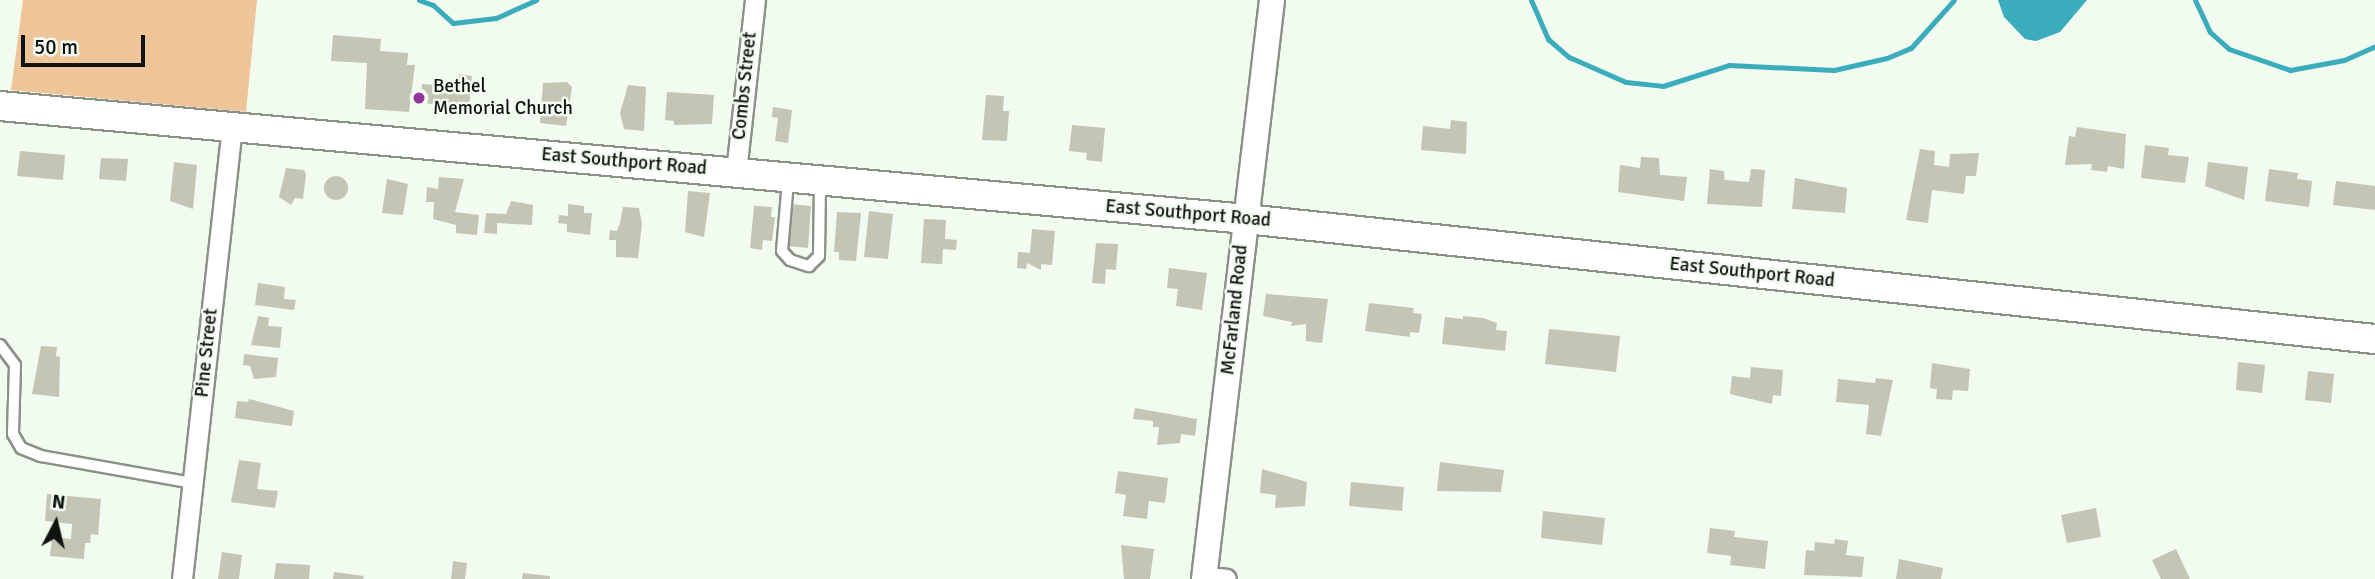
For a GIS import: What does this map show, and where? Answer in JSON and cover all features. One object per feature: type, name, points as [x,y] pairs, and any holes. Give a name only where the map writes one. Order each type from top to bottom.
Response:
[{"type":"main road","name":"East Southport Road","points":[[0,106],[1246,219],[2375,339]]},
{"type":"street","name":"Combs Street","points":[[736,172],[755,0]]},
{"type":"street","name":"McFarland Road","points":[[1212,578],[1246,219],[1272,0]]},
{"type":"street","name":"Pine Street","points":[[182,579],[232,127]]},
{"type":"lane","points":[[789,177],[781,245],[790,260],[809,266],[819,256],[820,180]]},
{"type":"lane","points":[[0,345],[15,365],[13,434],[21,448],[41,456],[193,483]]},
{"type":"shaded area","points":[[23,0],[257,0],[246,112],[11,90]]},
{"type":"water","points":[[1998,0],[2087,0],[2060,32],[2036,41],[2025,39],[2004,17]]},
{"type":"building","points":[[333,35],[381,39],[380,51],[408,53],[407,65],[415,65],[409,112],[365,109],[367,63],[331,61]]},
{"type":"building","points":[[459,74],[472,76],[469,107],[420,103],[422,84],[434,85],[433,92],[439,93],[441,81],[458,82]]},
{"type":"building","points":[[567,82],[572,87],[566,126],[540,123],[543,83]]},
{"type":"building","points":[[628,85],[646,87],[644,131],[624,129],[620,113]]},
{"type":"building","points":[[667,92],[714,95],[712,124],[674,125],[674,121],[665,120]]},
{"type":"building","points":[[986,95],[1004,96],[1003,111],[1009,111],[1007,141],[982,140]]},
{"type":"building","points":[[773,107],[792,110],[788,143],[775,141],[778,118],[772,117]]},
{"type":"building","points":[[1451,120],[1467,122],[1466,154],[1421,150],[1423,126],[1450,129]]},
{"type":"building","points":[[1072,125],[1105,128],[1102,162],[1086,160],[1087,153],[1069,151]]},
{"type":"building","points":[[2077,127],[2126,134],[2124,169],[2108,166],[2107,172],[2091,170],[2092,164],[2065,165],[2069,136],[2075,137]]},
{"type":"building","points":[[2145,145],[2169,148],[2168,155],[2189,157],[2185,183],[2141,178]]},
{"type":"building","points":[[1920,149],[1935,151],[1934,165],[1949,167],[1950,154],[1979,153],[1976,176],[1966,176],[1964,194],[1932,190],[1928,223],[1906,220]]},
{"type":"building","points":[[20,151],[65,155],[63,180],[17,176]]},
{"type":"building","points":[[1641,157],[1659,158],[1660,175],[1687,177],[1684,201],[1618,192],[1620,165],[1640,168]]},
{"type":"building","points":[[101,158],[128,159],[126,181],[99,179]]},
{"type":"building","points":[[174,162],[197,165],[193,209],[170,201]]},
{"type":"building","points":[[2208,162],[2248,167],[2244,200],[2205,186]]},
{"type":"building","points":[[286,168],[304,170],[306,175],[303,199],[295,198],[291,205],[279,197]]},
{"type":"building","points":[[1710,169],[1724,171],[1725,184],[1725,180],[1749,182],[1751,169],[1765,170],[1762,207],[1707,204]]},
{"type":"building","points":[[2269,169],[2298,173],[2297,179],[2312,181],[2309,207],[2265,201]]},
{"type":"building","points":[[336,176],[345,179],[348,188],[345,197],[336,200],[327,197],[324,188],[327,179]]},
{"type":"building","points":[[439,177],[464,179],[455,212],[479,215],[477,235],[456,233],[456,225],[433,219],[434,202],[426,202],[427,187],[438,189]]},
{"type":"building","points":[[1795,178],[1847,188],[1845,213],[1792,209]]},
{"type":"building","points":[[387,179],[408,184],[403,215],[382,213]]},
{"type":"building","points":[[2336,181],[2375,186],[2375,210],[2333,205]]},
{"type":"building","points":[[688,191],[710,193],[704,237],[685,232]]},
{"type":"building","points":[[511,201],[533,205],[532,225],[497,223],[497,234],[484,233],[486,213],[506,214]]},
{"type":"building","points":[[568,204],[584,206],[584,213],[592,213],[590,235],[567,232],[567,224],[558,223],[559,215],[568,216]]},
{"type":"building","points":[[791,204],[811,206],[808,248],[789,246],[785,241]]},
{"type":"building","points":[[754,206],[772,207],[771,217],[775,217],[772,241],[763,240],[762,250],[750,248]]},
{"type":"building","points":[[623,207],[639,208],[642,224],[638,258],[616,257],[616,240],[609,240],[610,230],[617,231]]},
{"type":"building","points":[[869,211],[893,214],[888,259],[864,257]]},
{"type":"building","points":[[837,212],[861,213],[856,261],[839,260],[839,252],[834,252]]},
{"type":"building","points":[[924,219],[946,220],[945,239],[957,240],[956,250],[943,249],[942,264],[921,263]]},
{"type":"building","points":[[1032,229],[1055,231],[1052,265],[1041,264],[1041,270],[1027,263],[1026,269],[1017,268],[1018,252],[1030,253]]},
{"type":"building","points":[[1096,243],[1118,244],[1116,270],[1106,269],[1105,284],[1092,283]]},
{"type":"building","points":[[1169,268],[1207,273],[1202,310],[1176,306],[1178,289],[1167,288]]},
{"type":"building","points":[[258,283],[285,287],[284,299],[296,300],[294,310],[255,305]]},
{"type":"building","points":[[1266,294],[1328,299],[1322,343],[1306,341],[1306,324],[1291,326],[1292,322],[1263,316]]},
{"type":"building","points":[[1369,303],[1414,308],[1413,313],[1422,314],[1419,333],[1410,332],[1410,337],[1365,331]]},
{"type":"building","points":[[258,316],[269,318],[268,326],[282,327],[280,348],[251,345]]},
{"type":"building","points":[[1463,316],[1483,318],[1497,323],[1496,330],[1507,331],[1505,351],[1442,344],[1445,317],[1463,319]]},
{"type":"building","points":[[1549,329],[1620,336],[1616,372],[1545,364]]},
{"type":"building","points":[[41,346],[57,347],[56,356],[60,357],[59,397],[32,394]]},
{"type":"building","points":[[244,354],[278,358],[276,377],[254,379],[250,366],[243,365]]},
{"type":"building","points":[[2238,362],[2265,365],[2262,393],[2236,390]]},
{"type":"building","points":[[1932,363],[1970,369],[1968,391],[1953,390],[1952,400],[1936,399],[1937,389],[1930,388]]},
{"type":"building","points":[[1751,367],[1783,370],[1781,396],[1773,395],[1772,404],[1730,394],[1732,376],[1750,378]]},
{"type":"building","points":[[2308,371],[2334,374],[2331,403],[2305,400]]},
{"type":"building","points":[[1876,378],[1893,380],[1881,436],[1866,434],[1869,405],[1836,402],[1838,379],[1875,383]]},
{"type":"building","points":[[249,399],[294,411],[292,426],[235,418],[237,401],[248,402]]},
{"type":"building","points":[[1135,408],[1197,419],[1195,436],[1181,434],[1180,443],[1157,445],[1159,427],[1153,427],[1153,421],[1133,419]]},
{"type":"building","points":[[239,460],[261,463],[257,489],[278,491],[275,508],[231,502]]},
{"type":"building","points":[[1440,462],[1504,470],[1501,492],[1437,491]]},
{"type":"building","points":[[1262,469],[1307,482],[1305,506],[1275,508],[1276,495],[1260,493]]},
{"type":"building","points":[[1118,471],[1168,478],[1165,503],[1149,501],[1147,519],[1123,516],[1126,495],[1115,493]]},
{"type":"building","points":[[1351,482],[1404,487],[1402,511],[1349,506]]},
{"type":"building","points":[[47,494],[101,499],[98,535],[91,534],[90,543],[85,543],[84,559],[50,556],[52,537],[71,539],[72,524],[45,521]]},
{"type":"building","points":[[2096,508],[2101,537],[2067,543],[2061,515]]},
{"type":"building","points":[[1543,511],[1605,518],[1602,545],[1541,538]]},
{"type":"building","points":[[1710,528],[1735,531],[1734,537],[1768,541],[1765,569],[1730,565],[1731,556],[1707,553]]},
{"type":"building","points":[[1835,539],[1848,541],[1846,555],[1864,557],[1862,577],[1804,575],[1806,550],[1814,551],[1815,542],[1834,544]]},
{"type":"building","points":[[1121,545],[1154,549],[1150,579],[1124,579]]},
{"type":"building","points":[[2176,549],[2190,579],[2161,579],[2152,560]]},
{"type":"building","points":[[222,552],[242,555],[239,579],[218,579]]},
{"type":"building","points":[[1899,559],[1943,568],[1941,579],[1896,579]]},
{"type":"building","points":[[453,561],[467,563],[465,579],[451,579]]},
{"type":"building","points":[[276,563],[310,565],[309,579],[274,579]]},
{"type":"building","points":[[334,572],[364,576],[363,579],[333,579]]},
{"type":"building","points":[[523,573],[550,576],[550,579],[522,579]]},
{"type":"waterway","points":[[419,0],[433,5],[453,23],[496,18],[536,0]]},
{"type":"waterway","points":[[1531,0],[1548,39],[1569,57],[1626,82],[1663,86],[1729,65],[1834,70],[1887,58],[1911,48],[1954,0]]},
{"type":"waterway","points":[[2195,0],[2210,32],[2229,49],[2290,70],[2344,60],[2375,46]]},
{"type":"place","name":"Bethel Memorial Church","points":[[419,98]]}]
